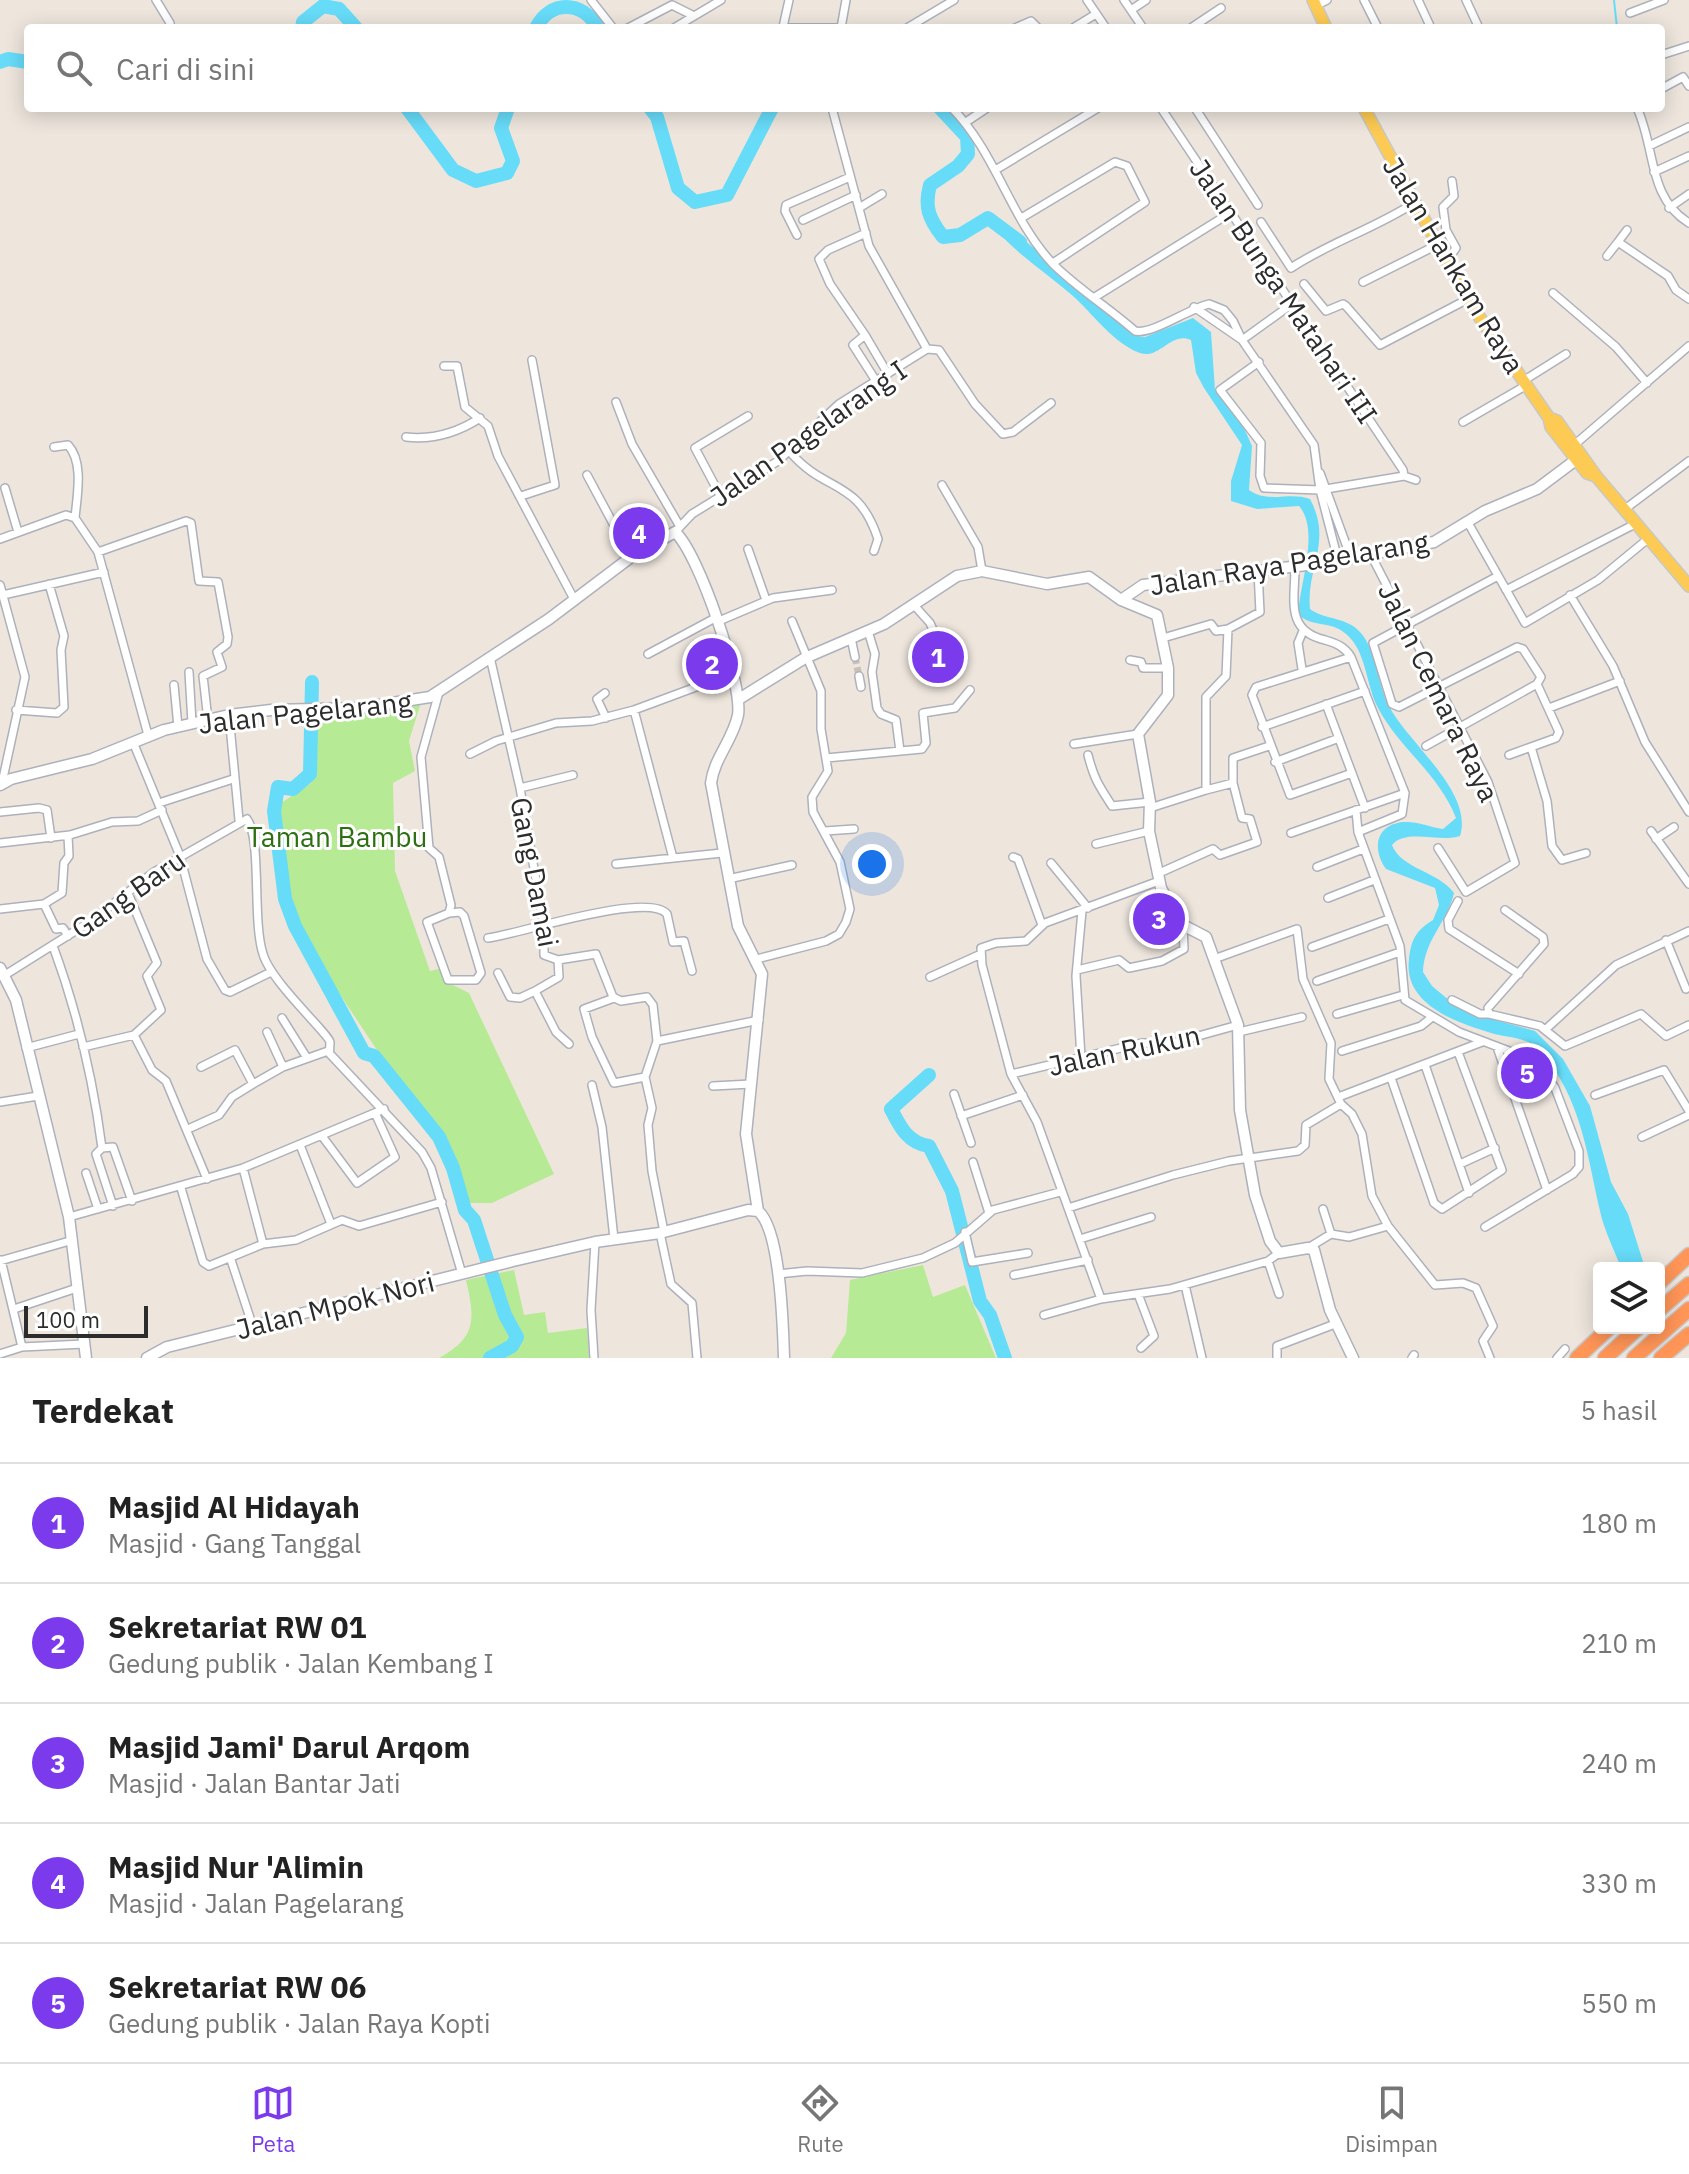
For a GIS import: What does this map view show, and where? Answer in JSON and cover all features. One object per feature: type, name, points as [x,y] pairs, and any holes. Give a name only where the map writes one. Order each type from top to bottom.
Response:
[{"type":"highway","points":[[1665,1277],[1689,1255]]},
{"type":"highway","points":[[1665,1305],[1689,1284]]},
{"type":"highway","points":[[1634,1358],[1687,1311]]},
{"type":"highway","points":[[1571,1353],[1600,1334]]},
{"type":"highway","points":[[1605,1358],[1631,1334]]},
{"type":"highway","points":[[1661,1358],[1689,1334]]},
{"type":"main road","points":[[1318,2],[1325,24]]},
{"type":"main road","name":"Jalan Hankam Raya","points":[[1366,112],[1468,299],[1524,384],[1549,418],[1557,421],[1573,451],[1689,586]]},
{"type":"street","points":[[156,0],[170,23]]},
{"type":"street","points":[[591,0],[610,24]]},
{"type":"street","points":[[681,24],[721,0]]},
{"type":"street","points":[[784,24],[789,0]]},
{"type":"street","points":[[842,24],[846,0]]},
{"type":"street","points":[[914,24],[954,0]]},
{"type":"street","points":[[1087,0],[1103,24]]},
{"type":"street","points":[[1124,0],[1140,24]]},
{"type":"street","points":[[1131,10],[1146,0]]},
{"type":"street","points":[[1364,0],[1376,24]]},
{"type":"street","points":[[1418,0],[1429,24]]},
{"type":"street","points":[[1466,0],[1477,24]]},
{"type":"street","points":[[1630,13],[1664,0]]},
{"type":"street","points":[[636,24],[672,5],[694,16]]},
{"type":"street","points":[[1197,24],[1221,8]]},
{"type":"street","points":[[1080,24],[1096,14]]},
{"type":"street","points":[[1665,54],[1689,46]]},
{"type":"street","points":[[1665,87],[1683,77],[1689,86]]},
{"type":"street","name":"Jalan Pagelarang I","points":[[677,528],[790,452],[823,417],[927,349],[874,257],[833,112]]},
{"type":"street","points":[[956,112],[997,169],[1053,263],[1140,332],[1194,307],[1209,304],[1224,310],[1308,434],[1324,489],[1338,560]]},
{"type":"street","points":[[966,122],[981,112]]},
{"type":"street","points":[[997,169],[1091,112]]},
{"type":"street","name":"Jalan Bunga Matahari III","points":[[1164,112],[1403,470],[1404,476]]},
{"type":"street","points":[[1198,112],[1258,205]]},
{"type":"street","points":[[1639,112],[1654,172],[1669,208],[1689,223]]},
{"type":"street","points":[[1649,146],[1689,127]]},
{"type":"street","points":[[1654,172],[1689,156]]},
{"type":"street","points":[[1023,217],[1115,162],[1127,166],[1145,202],[1053,263]]},
{"type":"street","points":[[797,235],[785,211],[786,205],[850,177]]},
{"type":"street","points":[[1447,261],[1456,248],[1446,230],[1443,207],[1454,196],[1452,181]]},
{"type":"street","points":[[859,208],[882,194]]},
{"type":"street","points":[[1669,208],[1689,194]]},
{"type":"street","points":[[803,220],[856,195]]},
{"type":"street","points":[[1261,222],[1291,268],[1327,245],[1359,234],[1414,203]]},
{"type":"street","points":[[1095,297],[1230,213]]},
{"type":"street","points":[[1607,256],[1627,230]]},
{"type":"street","points":[[866,233],[828,250],[819,259],[830,284],[888,374]]},
{"type":"street","points":[[1618,242],[1668,276],[1676,290],[1689,299]]},
{"type":"street","points":[[1363,282],[1437,245]]},
{"type":"street","points":[[1304,284],[1326,311],[1343,304],[1346,306],[1380,345],[1468,299]]},
{"type":"street","points":[[1553,293],[1616,347],[1647,383]]},
{"type":"street","points":[[1242,340],[1292,304]]},
{"type":"street","points":[[1194,307],[1242,340]]},
{"type":"street","points":[[865,335],[853,345],[876,381]]},
{"type":"street","points":[[1573,451],[1689,346]]},
{"type":"street","points":[[927,349],[939,350],[975,404],[999,432],[1013,432],[1051,403]]},
{"type":"street","points":[[1463,422],[1566,354]]},
{"type":"street","points":[[521,496],[555,485],[532,360]]},
{"type":"street","points":[[1259,362],[1220,390],[1261,443],[1263,485],[1273,491],[1324,489],[1404,476],[1416,480]]},
{"type":"street","points":[[444,366],[457,366],[465,407],[488,426],[498,456],[575,601]]},
{"type":"street","points":[[616,402],[632,444],[677,528],[718,619],[739,699],[735,725],[713,769],[711,783],[738,926],[762,974],[746,1139],[758,1211],[766,1220],[778,1274],[784,1358]]},
{"type":"street","points":[[721,497],[695,448],[748,416]]},
{"type":"street","points":[[406,437],[423,439],[444,435],[480,418]]},
{"type":"street","points":[[54,447],[68,445],[73,450],[78,482],[75,518]]},
{"type":"street","name":"Jalan Raya Pagelarang","points":[[739,699],[805,658],[868,631],[957,576],[982,571],[1047,584],[1089,577],[1121,600],[1143,585],[1371,555],[1434,542],[1467,521],[1537,489],[1573,451]]},
{"type":"street","points":[[790,452],[811,473],[859,499],[878,539],[874,551]]},
{"type":"street","points":[[1625,509],[1689,461]]},
{"type":"street","points":[[587,475],[631,557]]},
{"type":"street","points":[[942,485],[978,547],[982,571]]},
{"type":"street","points":[[5,488],[18,532]]},
{"type":"street","points":[[1324,489],[1351,558]]},
{"type":"street","points":[[0,539],[66,515],[75,518],[98,552],[148,735]]},
{"type":"street","points":[[98,552],[188,521],[192,526],[199,581],[215,579],[219,584],[228,637],[226,645],[218,651],[222,667],[203,676],[208,720]]},
{"type":"street","points":[[1467,521],[1525,623],[1598,580],[1649,538]]},
{"type":"street","points":[[1506,590],[1637,523]]},
{"type":"street","name":"Jalan Pagelarang","points":[[1,784],[102,756],[148,735],[229,715],[405,703],[439,692],[677,528]]},
{"type":"street","points":[[1332,538],[1343,534]]},
{"type":"street","points":[[748,549],[766,600]]},
{"type":"street","name":"Jalan Cemara Raya","points":[[1371,555],[1462,727],[1488,782],[1516,861],[1467,892],[1438,848]]},
{"type":"street","points":[[1299,566],[1295,608],[1303,631],[1298,643],[1302,669]]},
{"type":"street","points":[[1163,638],[1211,624],[1216,631],[1228,629],[1258,616],[1258,571]]},
{"type":"street","points":[[3,595],[104,572]]},
{"type":"street","points":[[1426,746],[1537,684],[1541,677],[1523,649],[1517,647],[1399,707],[1392,704],[1372,646],[1498,576]]},
{"type":"street","points":[[16,710],[57,713],[64,707],[61,650],[64,636],[49,584]]},
{"type":"street","points":[[0,585],[25,677],[1,784]]},
{"type":"street","points":[[648,654],[718,619],[766,600],[832,590]]},
{"type":"street","points":[[1570,595],[1620,681],[1645,742],[1689,812]]},
{"type":"street","points":[[1074,744],[1138,734],[1168,695],[1168,668],[1157,615],[1121,600]]},
{"type":"street","points":[[913,604],[930,623],[938,641]]},
{"type":"street","points":[[757,959],[826,941],[839,934],[846,922],[848,899],[840,862],[825,831],[817,822],[811,801],[827,774],[821,729],[821,691],[792,621]]},
{"type":"street","points":[[1206,790],[1206,697],[1226,676],[1228,629]]},
{"type":"street","points":[[868,631],[875,654],[872,672],[877,708],[881,714],[896,720],[900,751]]},
{"type":"street","points":[[1303,631],[1335,643],[1351,657],[1405,793],[1402,814],[1358,832]]},
{"type":"street","points":[[851,638],[855,657]]},
{"type":"street","name":"Gang Damai","points":[[490,657],[520,788],[544,926],[544,955],[558,960],[575,955],[599,955],[614,998]]},
{"type":"street","points":[[1351,657],[1302,669],[1253,691],[1262,727],[1290,795],[1352,773]]},
{"type":"street","points":[[1130,660],[1140,662],[1143,668],[1168,668]]},
{"type":"street","points":[[189,672],[192,723]]},
{"type":"street","points":[[470,754],[506,737],[556,723],[606,718],[634,710],[731,674]]},
{"type":"street","points":[[859,676],[861,687]]},
{"type":"street","points":[[1549,708],[1620,681]]},
{"type":"street","points":[[1509,755],[1559,734],[1537,684]]},
{"type":"street","points":[[174,685],[178,727]]},
{"type":"street","points":[[826,758],[925,747],[923,713],[955,708],[970,690]]},
{"type":"street","points":[[1262,727],[1365,691]]},
{"type":"street","points":[[439,692],[421,765],[429,848],[439,857],[451,905],[449,913]]},
{"type":"street","points":[[605,693],[597,699],[606,718]]},
{"type":"street","points":[[1326,704],[1352,773],[1360,809],[1358,832],[1363,849],[1400,952],[1403,995],[1431,1018],[1482,1042],[1532,1058],[1548,1073],[1580,1162],[1577,1171],[1485,1227]]},
{"type":"street","points":[[634,710],[673,858]]},
{"type":"street","points":[[229,715],[239,820],[250,823],[261,948],[271,972],[328,1038],[328,1051],[422,1152],[442,1202],[462,1274]]},
{"type":"street","points":[[1138,734],[1150,805],[1149,831],[1158,878],[1176,918],[1183,926],[1204,933],[1238,1028],[1240,1110],[1258,1205],[1279,1253]]},
{"type":"street","points":[[1275,762],[1339,738]]},
{"type":"street","points":[[133,742],[180,856],[207,959],[225,990],[230,992],[271,972]]},
{"type":"street","points":[[930,977],[981,954],[986,945],[1026,941],[1042,925],[1158,878],[1213,849],[1220,855],[1257,842],[1250,819],[1243,819],[1233,783],[1233,758],[1269,746]]},
{"type":"street","points":[[1531,747],[1547,801],[1554,852],[1566,861],[1586,853]]},
{"type":"street","points":[[1088,755],[1095,783],[1105,792],[1110,804],[1150,805],[1233,783]]},
{"type":"street","points":[[520,788],[573,775]]},
{"type":"street","points":[[0,843],[68,836],[112,822],[138,821],[161,807],[233,779]]},
{"type":"street","points":[[1291,833],[1405,793]]},
{"type":"street","points":[[0,812],[47,810],[51,838]]},
{"type":"street","name":"Gang Baru","points":[[3,971],[53,946],[180,856],[239,820]]},
{"type":"street","points":[[1674,827],[1653,835],[1688,881]]},
{"type":"street","points":[[825,831],[854,829]]},
{"type":"street","points":[[1096,844],[1149,831]]},
{"type":"street","points":[[0,909],[44,904],[62,893],[61,878],[69,856],[68,836]]},
{"type":"street","points":[[1317,867],[1363,849]]},
{"type":"street","points":[[616,864],[722,853]]},
{"type":"street","points":[[1013,857],[1018,859],[1042,925]]},
{"type":"street","points":[[1051,863],[1085,910],[1077,970],[1081,1057]]},
{"type":"street","points":[[728,879],[792,865]]},
{"type":"street","points":[[1328,898],[1374,880]]},
{"type":"street","points":[[83,1047],[134,1035],[161,1010],[147,976],[157,963],[128,893]]},
{"type":"street","points":[[1458,901],[1448,920],[1449,929],[1519,974]]},
{"type":"street","points":[[44,904],[56,929],[63,928],[68,936]]},
{"type":"street","points":[[488,938],[638,906],[664,909],[672,941],[684,941],[692,971]]},
{"type":"street","points":[[1489,1014],[1488,1008],[1544,941],[1505,910]]},
{"type":"street","points":[[460,912],[464,916],[481,973],[476,980],[452,982],[446,976],[427,922],[449,913],[460,912]]},
{"type":"street","points":[[1312,947],[1389,919]]},
{"type":"street","points":[[1077,970],[1119,960],[1129,968],[1172,957],[1184,949],[1183,926]]},
{"type":"street","points":[[1214,959],[1296,928],[1303,979],[1329,1037],[1329,1079],[1362,1134],[1370,1188],[1388,1226],[1435,1285],[1463,1283],[1476,1288],[1493,1326],[1483,1341],[1490,1358]]},
{"type":"street","points":[[1546,1029],[1616,965],[1689,931]]},
{"type":"street","points":[[1666,940],[1686,989]]},
{"type":"street","points":[[53,946],[68,987],[83,1047],[102,1148],[97,1156],[113,1206]]},
{"type":"street","points":[[1317,981],[1400,952]]},
{"type":"street","name":"Jalan Rukun","points":[[981,954],[1011,1074],[1037,1122],[1101,1299]]},
{"type":"street","points":[[498,973],[510,997],[520,998],[559,977],[558,960]]},
{"type":"street","points":[[3,971],[14,992],[69,1217],[86,1358]]},
{"type":"street","points":[[535,991],[554,1030],[569,1044]]},
{"type":"street","points":[[1337,1014],[1403,995]]},
{"type":"street","points":[[645,1077],[613,1083],[592,1037],[584,1009],[614,998],[621,1001],[649,998],[657,1041],[645,1077],[652,1108],[648,1122],[651,1161],[671,1284],[692,1303],[697,1358]]},
{"type":"street","points":[[1452,1000],[1476,1013],[1546,1029],[1565,1046],[1641,1014],[1666,1036],[1689,1025]]},
{"type":"street","name":"Jalan Rukun","points":[[1011,1074],[1142,1043],[1173,1043],[1302,1017]]},
{"type":"street","points":[[282,1018],[307,1058]]},
{"type":"street","points":[[1342,1051],[1421,1026],[1431,1018]]},
{"type":"street","points":[[657,1041],[759,1020]]},
{"type":"street","points":[[267,1032],[283,1067]]},
{"type":"street","points":[[26,1048],[79,1034]]},
{"type":"street","points":[[134,1035],[152,1070],[166,1081],[207,1179]]},
{"type":"street","points":[[1068,1208],[1173,1175],[1301,1150],[1306,1125],[1341,1100],[1482,1042]]},
{"type":"street","points":[[1497,1047],[1547,1190]]},
{"type":"street","points":[[201,1067],[235,1050],[253,1084]]},
{"type":"street","points":[[188,1129],[219,1115],[232,1097],[283,1067],[328,1051]]},
{"type":"street","points":[[1391,1078],[1438,1209],[1469,1193],[1502,1170],[1458,1052]]},
{"type":"street","points":[[1425,1065],[1469,1193]]},
{"type":"street","points":[[1595,1095],[1662,1069],[1681,1094],[1689,1113],[1642,1137]]},
{"type":"street","points":[[1511,1085],[1548,1073]]},
{"type":"street","points":[[713,1086],[751,1084]]},
{"type":"street","points":[[592,1085],[602,1127],[614,1239]]},
{"type":"street","points":[[1681,1094],[1689,1089]]},
{"type":"street","points":[[954,1094],[971,1143]]},
{"type":"street","points":[[961,1116],[1023,1095]]},
{"type":"street","points":[[0,1102],[38,1096]]},
{"type":"street","points":[[69,1217],[181,1188],[243,1168],[376,1115],[384,1109]]},
{"type":"street","points":[[322,1136],[355,1184],[395,1157],[376,1115]]},
{"type":"street","points":[[300,1145],[331,1224]]},
{"type":"street","points":[[102,1148],[113,1147],[132,1201]]},
{"type":"street","points":[[1460,1164],[1495,1148]]},
{"type":"street","points":[[973,1162],[989,1213]]},
{"type":"street","points":[[243,1168],[263,1244]]},
{"type":"street","points":[[86,1173],[98,1209]]},
{"type":"street","points":[[181,1188],[205,1266],[231,1260],[263,1244],[296,1240],[342,1220],[352,1226],[379,1223],[442,1202]]},
{"type":"street","points":[[778,1274],[862,1273],[929,1256],[955,1243],[989,1213],[1060,1192]]},
{"type":"street","points":[[1323,1209],[1331,1234]]},
{"type":"street","name":"Jalan Mpok Nori","points":[[147,1358],[167,1347],[252,1324],[595,1242],[662,1233],[748,1210],[758,1211]]},
{"type":"street","points":[[1080,1239],[1151,1217]]},
{"type":"street","points":[[1044,1315],[1101,1299],[1185,1285],[1268,1261],[1279,1253],[1308,1248],[1331,1234],[1349,1237],[1388,1226]]},
{"type":"street","points":[[964,1233],[972,1262],[1028,1253]]},
{"type":"street","points":[[22,1347],[1,1260],[73,1240]]},
{"type":"street","points":[[594,1358],[591,1310],[595,1242]]},
{"type":"street","points":[[1308,1248],[1317,1257],[1335,1324],[1353,1358]]},
{"type":"street","points":[[231,1260],[252,1324]]},
{"type":"street","points":[[1014,1275],[1088,1260]]},
{"type":"street","points":[[1268,1261],[1279,1294]]},
{"type":"street","points":[[1185,1285],[1202,1358]]},
{"type":"street","points":[[14,1309],[77,1288]]},
{"type":"street","points":[[1138,1294],[1154,1336],[1141,1348]]},
{"type":"street","points":[[1277,1358],[1277,1346],[1335,1324]]},
{"type":"street","points":[[0,1354],[22,1347],[84,1344]]},
{"type":"street","points":[[42,1347],[43,1356]]},
{"type":"street","points":[[1557,1358],[1571,1353]]},
{"type":"green space","name":"Taman Bambu","points":[[421,702],[409,741],[415,771],[393,783],[395,871],[430,971],[439,969],[445,981],[469,993],[554,1174],[492,1203],[469,1203],[459,1173],[327,975],[282,889],[278,805],[311,783],[310,711]]},
{"type":"green space","points":[[923,1265],[933,1297],[965,1285],[996,1358],[831,1358],[846,1333],[850,1280]]},
{"type":"green space","points":[[514,1270],[524,1315],[545,1312],[548,1333],[587,1328],[589,1358],[439,1358],[461,1342],[470,1326],[471,1306],[466,1280]]},
{"type":"water","points":[[1010,228],[1138,336],[1145,337],[1193,318],[1211,332],[1215,390],[1244,428],[1252,446],[1249,490],[1264,496],[1310,499],[1316,514],[1319,542],[1310,609],[1355,627],[1366,639],[1389,706],[1436,768],[1457,802],[1462,819],[1460,836],[1406,837],[1392,845],[1403,860],[1439,880],[1454,893],[1427,950],[1423,972],[1432,986],[1450,1001],[1477,1015],[1535,1031],[1563,1059],[1590,1106],[1611,1182],[1628,1214],[1643,1262],[1619,1262],[1602,1218],[1573,1105],[1545,1057],[1527,1042],[1448,1017],[1434,1009],[1414,988],[1409,975],[1413,941],[1422,928],[1433,920],[1439,905],[1435,888],[1386,869],[1379,854],[1379,839],[1394,824],[1413,822],[1443,829],[1456,818],[1440,788],[1378,708],[1361,656],[1350,638],[1337,628],[1308,621],[1298,614],[1308,543],[1305,516],[1299,506],[1257,509],[1231,501],[1231,481],[1242,445],[1196,373],[1191,340],[1177,339],[1147,354],[1130,348],[1001,235]]},
{"type":"waterway","points":[[1614,0],[1617,24]]},
{"type":"waterway","points":[[303,24],[323,6],[339,9],[352,24]]},
{"type":"waterway","points":[[539,24],[549,12],[566,7],[584,12],[595,24]]},
{"type":"waterway","points":[[0,62],[8,59],[24,61]]},
{"type":"waterway","points":[[410,112],[453,170],[476,181],[507,173],[513,161],[501,128],[507,112]]},
{"type":"waterway","points":[[653,112],[678,188],[695,202],[727,195],[770,112]]},
{"type":"waterway","points":[[944,112],[967,137],[968,154],[958,166],[930,185],[928,206],[934,224],[943,237],[960,235],[988,218],[1020,242]]},
{"type":"waterway","points":[[312,682],[310,774],[293,789],[278,787],[274,811],[285,899],[295,926],[364,1053],[374,1056],[439,1137],[453,1168],[465,1210],[474,1220],[505,1315],[517,1337],[512,1346],[490,1358]]},
{"type":"waterway","points":[[929,1075],[891,1109],[910,1138],[929,1146],[952,1191],[980,1301],[990,1315],[1005,1358]]},
{"type":"tunnel","points":[[855,657],[859,676]]},
{"type":"place","name":"Masjid Nur 'Alimin","points":[[639,533]]},
{"type":"place","name":"Masjid Al Hidayah","points":[[938,657]]},
{"type":"place","name":"Sekretariat RW 01","points":[[712,664]]},
{"type":"place","name":"Masjid Jami' Darul Arqom","points":[[1159,919]]},
{"type":"place","name":"Sekretariat RW 06","points":[[1527,1073]]}]
